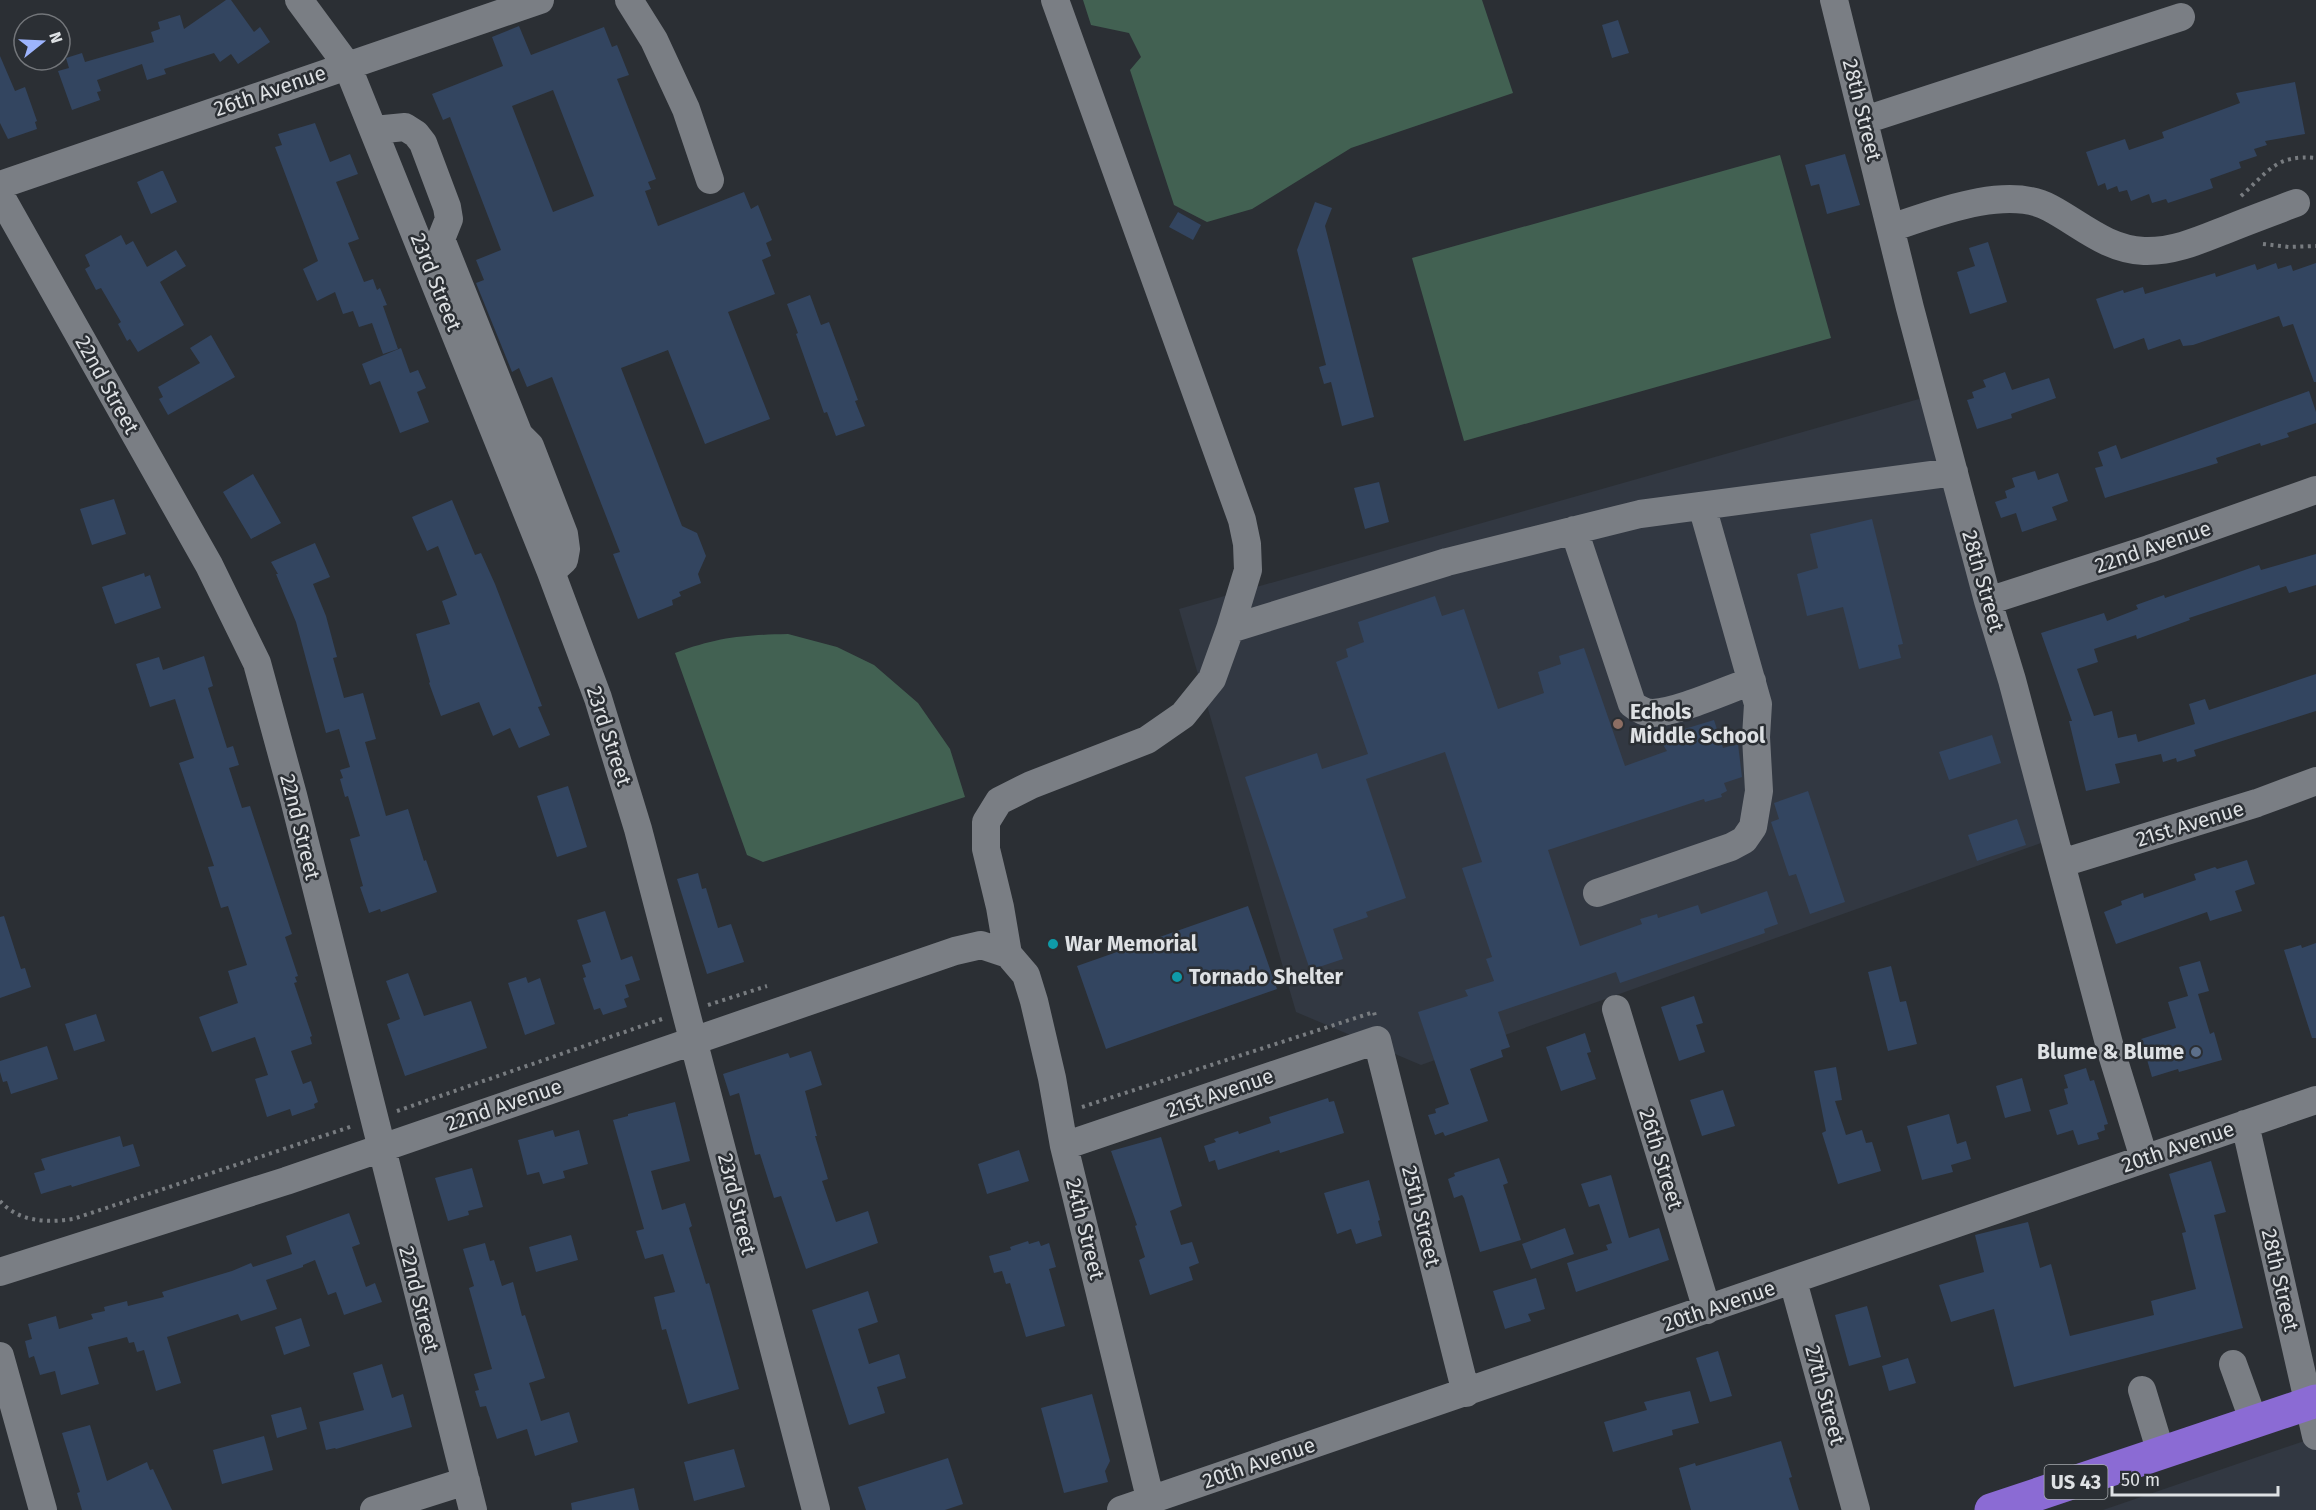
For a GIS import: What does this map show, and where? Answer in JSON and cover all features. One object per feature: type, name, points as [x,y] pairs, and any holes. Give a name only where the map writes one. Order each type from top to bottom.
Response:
[{"type":"highway","name":"US 43","points":[[1991,1510],[2312,1402]]},
{"type":"street","name":"23rd Street","points":[[299,0],[347,65],[374,130],[432,245],[508,434],[551,572],[598,698],[638,829],[816,1510]]},
{"type":"street","name":"26th Avenue","points":[[0,185],[540,0]]},
{"type":"street","points":[[629,0],[654,40],[686,109],[710,180]]},
{"type":"street","points":[[1008,954],[986,849],[986,822],[999,801],[1031,785],[1147,740],[1183,715],[1212,679],[1248,570],[1247,544],[1242,520],[1055,0]]},
{"type":"street","name":"28th Street","points":[[1834,0],[1988,601],[2012,680],[2111,1051],[2144,1158]]},
{"type":"street","points":[[1865,120],[2181,17]]},
{"type":"street","points":[[374,130],[405,127],[416,134],[423,143],[447,207],[449,219],[432,245]]},
{"type":"street","name":"22nd Street","points":[[0,195],[209,564],[257,663],[293,795],[473,1510]]},
{"type":"street","points":[[1891,228],[1965,204],[1992,200],[2020,200],[2048,206],[2094,236],[2118,248],[2146,251],[2198,242],[2296,203]]},
{"type":"street","points":[[1230,629],[1447,562],[1640,514],[1954,472]]},
{"type":"street","name":"22nd Avenue","points":[[1988,601],[2138,553],[2316,490]]},
{"type":"street","points":[[1597,893],[1731,847],[1744,840],[1754,827],[1759,791],[1756,737],[1758,704],[1702,506]]},
{"type":"street","points":[[1574,530],[1632,704],[1640,710],[1651,713],[1667,711],[1752,681]]},
{"type":"street","name":"21st Avenue","points":[[2062,863],[2257,803],[2316,781]]},
{"type":"street","name":"22nd Avenue","points":[[0,1272],[286,1181],[955,951],[981,945],[1008,954]]},
{"type":"street","name":"24th Street","points":[[1008,954],[1026,975],[1034,1001],[1052,1078],[1064,1146],[1152,1505]]},
{"type":"street","name":"26th Street","points":[[1616,1008],[1707,1310]]},
{"type":"street","name":"21st Avenue","points":[[1064,1146],[1377,1040]]},
{"type":"street","name":"25th Street","points":[[1377,1040],[1466,1393]]},
{"type":"street","name":"20th Avenue","points":[[1122,1510],[1152,1505],[1466,1393],[2316,1100]]},
{"type":"street","name":"28th Street","points":[[2245,1124],[2312,1402],[2316,1436]]},
{"type":"street","name":"27th Street","points":[[1793,1281],[1856,1510]]},
{"type":"street","points":[[0,1356],[43,1510]]},
{"type":"street","points":[[2233,1364],[2254,1422]]},
{"type":"street","points":[[2142,1390],[2161,1453]]},
{"type":"street","points":[[374,1510],[466,1480]]},
{"type":"path","points":[[2234,200],[2275,164],[2289,158],[2316,158]]},
{"type":"path","points":[[704,1006],[767,986]]},
{"type":"path","points":[[0,1201],[7,1208],[29,1219],[52,1222],[73,1219],[374,1119],[663,1019]]},
{"type":"shaded area","name":"Echols Middle School","points":[[1933,395],[2055,838],[1421,1065],[1296,1012],[1179,609]]},
{"type":"shaded area","points":[[2316,1437],[2316,1510],[2103,1510]]},
{"type":"green space","points":[[1083,0],[1482,0],[1513,93],[1351,148],[1252,209],[1207,222],[1174,205],[1130,70],[1141,57],[1129,33],[1091,25]]},
{"type":"green space","points":[[1780,155],[1831,338],[1464,441],[1412,258]]},
{"type":"green space","points":[[788,634],[837,647],[874,665],[918,703],[950,749],[965,797],[763,862],[747,855],[675,653],[704,643],[731,638]]},
{"type":"building","points":[[226,0],[231,0],[254,32],[260,27],[270,42],[238,64],[231,54],[220,62],[214,53],[164,69],[166,74],[147,80],[142,64],[97,80],[101,91],[97,92],[100,100],[72,110],[58,72],[72,72],[72,56],[82,53],[85,62],[154,42],[151,32],[160,29],[158,22],[180,15],[184,29]]},
{"type":"building","points":[[1618,20],[1629,53],[1612,58],[1602,25]]},
{"type":"building","points":[[519,26],[531,55],[604,27],[612,47],[617,45],[629,75],[617,79],[656,179],[648,182],[651,189],[645,191],[658,226],[744,192],[751,209],[758,205],[772,240],[766,243],[771,256],[762,260],[775,294],[728,312],[770,419],[705,444],[668,350],[621,368],[682,526],[697,533],[706,556],[698,574],[701,583],[679,592],[681,596],[672,600],[673,605],[638,619],[613,554],[620,552],[552,377],[527,387],[519,368],[512,372],[476,283],[484,280],[476,260],[501,250],[450,117],[443,120],[432,94],[503,66],[492,37]],"holes":[[[553,90],[594,196],[553,212],[512,106]]]},
{"type":"building","points":[[0,56],[15,91],[25,87],[37,121],[35,122],[37,129],[8,139],[0,123]]},
{"type":"building","points":[[2295,82],[2305,134],[2265,141],[2267,145],[2254,149],[2257,156],[2239,162],[2241,168],[2210,179],[2213,188],[2168,203],[2166,199],[2152,203],[2149,194],[2131,201],[2127,190],[2119,192],[2117,186],[2107,190],[2105,183],[2098,186],[2086,152],[2125,139],[2129,150],[2164,138],[2162,132],[2240,103],[2236,93]]},
{"type":"building","points":[[315,123],[330,162],[350,154],[358,174],[336,182],[359,239],[348,243],[364,282],[373,279],[377,290],[380,288],[387,305],[383,306],[398,349],[383,354],[372,323],[359,327],[353,311],[343,314],[335,292],[317,301],[303,269],[318,261],[275,147],[282,145],[278,134]]},
{"type":"building","points":[[1845,154],[1860,205],[1827,214],[1819,184],[1811,186],[1805,165]]},
{"type":"building","points":[[161,171],[177,202],[151,214],[137,182]]},
{"type":"building","points":[[1315,202],[1332,208],[1325,226],[1374,417],[1342,426],[1331,382],[1324,384],[1319,367],[1326,365],[1297,250]]},
{"type":"building","points":[[1178,212],[1201,225],[1193,240],[1169,227]]},
{"type":"building","points":[[121,235],[126,245],[133,241],[147,267],[176,250],[186,266],[160,282],[184,325],[138,352],[130,339],[127,341],[118,324],[121,322],[101,288],[96,290],[85,269],[90,266],[85,255]]},
{"type":"building","points":[[1988,242],[2007,302],[1970,314],[1957,272],[1975,266],[1969,248]]},
{"type":"building","points":[[2276,263],[2278,269],[2291,265],[2293,271],[2316,263],[2316,382],[2314,382],[2293,324],[2283,327],[2279,316],[2193,345],[2183,346],[2180,339],[2148,350],[2144,338],[2114,349],[2096,299],[2123,290],[2124,293],[2143,287],[2145,294],[2215,273],[2216,277],[2255,264],[2257,270]]},
{"type":"building","points":[[810,295],[821,325],[829,322],[858,400],[855,401],[865,426],[836,436],[827,412],[824,413],[787,304]]},
{"type":"building","points":[[211,335],[235,377],[168,415],[159,399],[163,397],[158,387],[200,363],[190,348]]},
{"type":"building","points":[[401,348],[410,373],[418,370],[426,388],[417,392],[429,422],[400,433],[380,381],[370,385],[362,364]]},
{"type":"building","points":[[2005,372],[2012,390],[2049,378],[2056,398],[2011,414],[2012,418],[1977,429],[1967,400],[1974,398],[1972,392],[1986,387],[1983,380]]},
{"type":"building","points":[[2309,391],[2316,412],[2316,423],[2287,433],[2289,437],[2261,446],[2260,443],[2216,458],[2218,463],[2105,498],[2095,468],[2103,466],[2098,452],[2116,445],[2121,459]]},
{"type":"building","points":[[2035,471],[2038,480],[2058,473],[2068,501],[2052,507],[2057,520],[2022,532],[2016,513],[2001,518],[1995,502],[2007,498],[2005,491],[2015,487],[2012,478]]},
{"type":"building","points":[[253,474],[281,523],[251,539],[223,492]]},
{"type":"building","points":[[1379,482],[1389,522],[1365,529],[1354,488]]},
{"type":"building","points":[[114,499],[126,534],[92,545],[80,509]]},
{"type":"building","points":[[452,500],[475,555],[481,553],[495,584],[542,706],[538,707],[550,735],[519,748],[510,728],[493,736],[479,702],[441,716],[429,683],[416,634],[450,624],[442,601],[457,595],[438,546],[427,551],[412,517]]},
{"type":"building","points":[[1872,519],[1903,644],[1898,645],[1901,658],[1859,669],[1843,607],[1807,616],[1797,574],[1818,568],[1810,534]]},
{"type":"building","points":[[315,543],[330,577],[313,584],[326,616],[337,657],[333,658],[344,698],[363,693],[376,739],[365,742],[386,816],[408,809],[424,861],[426,860],[437,892],[381,912],[380,909],[369,913],[360,887],[363,886],[350,839],[360,836],[348,796],[345,797],[340,779],[343,778],[340,770],[350,767],[339,729],[326,733],[296,622],[276,574],[278,574],[271,562]]},
{"type":"building","points":[[2316,554],[2316,585],[2289,593],[2286,586],[2189,618],[2190,620],[2137,639],[2136,635],[2094,649],[2098,662],[2077,669],[2094,716],[2112,711],[2118,738],[2136,734],[2138,742],[2195,724],[2189,704],[2205,699],[2209,710],[2316,674],[2316,711],[2194,750],[2196,756],[2177,762],[2176,758],[2163,762],[2161,754],[2115,764],[2120,783],[2086,791],[2069,721],[2072,721],[2041,633],[2104,613],[2107,621],[2138,609],[2136,605],[2164,595],[2165,598],[2259,565],[2261,570]]},
{"type":"building","points":[[144,573],[145,577],[150,575],[161,608],[115,624],[102,587]]},
{"type":"building","points":[[1435,596],[1442,616],[1464,609],[1498,709],[1544,693],[1538,672],[1561,664],[1559,656],[1584,648],[1625,766],[1667,751],[1658,737],[1714,720],[1723,748],[1738,744],[1742,777],[1724,783],[1727,791],[1721,794],[1722,797],[1705,802],[1704,799],[1548,850],[1580,946],[1642,924],[1640,919],[1657,914],[1658,918],[1698,905],[1701,914],[1767,891],[1778,924],[1764,929],[1765,933],[1620,983],[1616,972],[1498,1012],[1510,1047],[1501,1050],[1503,1057],[1470,1069],[1488,1121],[1445,1136],[1443,1132],[1435,1135],[1428,1115],[1436,1113],[1435,1109],[1449,1104],[1418,1012],[1468,996],[1465,990],[1494,981],[1486,959],[1492,957],[1462,868],[1482,862],[1445,752],[1366,779],[1406,898],[1366,912],[1368,917],[1333,929],[1343,959],[1310,970],[1245,777],[1317,753],[1322,769],[1368,754],[1336,662],[1348,657],[1346,649],[1364,642],[1358,622]]},
{"type":"building","points":[[204,656],[213,686],[208,688],[227,748],[233,746],[239,765],[229,768],[242,808],[250,806],[292,934],[285,937],[298,976],[295,977],[297,982],[294,983],[312,1036],[310,1037],[312,1044],[291,1051],[303,1084],[311,1081],[318,1102],[314,1104],[315,1108],[292,1116],[290,1109],[267,1117],[255,1079],[268,1075],[255,1037],[212,1052],[199,1017],[238,1003],[228,971],[247,965],[228,906],[221,908],[208,867],[214,866],[179,763],[194,758],[175,699],[150,707],[136,664],[159,657],[163,670]]},
{"type":"building","points":[[1992,735],[2001,763],[1949,780],[1939,752]]},
{"type":"building","points":[[568,786],[587,847],[557,857],[537,796]]},
{"type":"building","points":[[1808,791],[1845,902],[1810,914],[1796,874],[1789,876],[1771,822],[1779,819],[1774,803]]},
{"type":"building","points":[[2017,819],[2026,845],[1977,861],[1968,835]]},
{"type":"building","points":[[2247,860],[2255,884],[2235,891],[2242,911],[2210,921],[2207,912],[2116,944],[2104,912],[2122,905],[2121,901],[2143,893],[2144,898],[2196,880],[2194,874]]},
{"type":"building","points":[[698,873],[702,889],[706,888],[718,928],[731,924],[744,962],[707,974],[677,879]]},
{"type":"building","name":"Tornado Shelter","points":[[1248,906],[1277,989],[1106,1049],[1077,966]]},
{"type":"building","points":[[605,911],[621,960],[632,956],[640,980],[625,985],[629,997],[624,999],[627,1007],[603,1015],[600,1008],[594,1010],[583,978],[586,977],[582,965],[591,962],[577,920]]},
{"type":"building","points":[[4,916],[21,969],[25,968],[31,987],[0,998],[0,917]]},
{"type":"building","points":[[2316,943],[2316,1038],[2312,1038],[2284,950],[2301,945],[2302,948]]},
{"type":"building","points":[[2200,961],[2209,991],[2198,994],[2210,1034],[2214,1032],[2222,1060],[2152,1077],[2141,1039],[2176,1028],[2168,1002],[2188,996],[2179,967]]},
{"type":"building","points":[[1891,966],[1900,1002],[1906,1001],[1917,1044],[1888,1051],[1868,972]]},
{"type":"building","points":[[408,973],[424,1016],[471,1001],[487,1048],[405,1076],[387,1024],[400,1019],[386,981]]},
{"type":"building","points":[[526,977],[528,983],[540,978],[555,1024],[525,1035],[508,983]]},
{"type":"building","points":[[1694,996],[1703,1023],[1696,1025],[1705,1052],[1679,1061],[1661,1007]]},
{"type":"building","points":[[96,1014],[105,1041],[74,1051],[65,1024]]},
{"type":"building","points":[[1585,1033],[1591,1052],[1587,1053],[1596,1079],[1561,1091],[1546,1047]]},
{"type":"building","points":[[47,1046],[58,1079],[11,1094],[7,1081],[3,1082],[0,1061]]},
{"type":"building","points":[[811,1051],[822,1085],[805,1091],[828,1179],[822,1181],[836,1222],[868,1211],[878,1243],[806,1269],[781,1196],[774,1198],[760,1154],[755,1155],[739,1093],[730,1096],[723,1074],[788,1053],[790,1058]]},
{"type":"building","points":[[1836,1067],[1842,1100],[1835,1101],[1846,1135],[1862,1130],[1866,1143],[1872,1142],[1881,1171],[1838,1184],[1822,1133],[1826,1131],[1814,1071]]},
{"type":"building","points":[[2086,1068],[2090,1081],[2094,1080],[2108,1124],[2104,1125],[2105,1130],[2097,1133],[2099,1139],[2078,1145],[2073,1130],[2057,1135],[2049,1110],[2068,1104],[2064,1089],[2068,1088],[2064,1075]]},
{"type":"building","points":[[2022,1078],[2031,1111],[2005,1118],[1996,1086]]},
{"type":"building","points":[[1723,1090],[1735,1126],[1702,1136],[1690,1100]]},
{"type":"building","points":[[1328,1098],[1329,1102],[1334,1101],[1344,1133],[1280,1153],[1279,1150],[1218,1170],[1215,1160],[1209,1162],[1204,1146],[1216,1142],[1214,1139],[1238,1131],[1239,1134],[1271,1123],[1269,1117]]},
{"type":"building","points":[[675,1102],[690,1161],[651,1171],[662,1210],[685,1203],[692,1226],[689,1228],[706,1284],[709,1283],[739,1389],[688,1404],[666,1329],[662,1330],[654,1297],[675,1292],[663,1254],[645,1259],[636,1231],[644,1229],[613,1120]]},
{"type":"building","points":[[1949,1114],[1957,1144],[1966,1141],[1971,1159],[1951,1165],[1953,1172],[1922,1180],[1907,1126]]},
{"type":"building","points":[[553,1130],[555,1137],[579,1130],[588,1164],[563,1171],[565,1178],[543,1184],[539,1172],[527,1175],[518,1140]]},
{"type":"building","points":[[120,1136],[123,1147],[133,1144],[140,1166],[41,1194],[34,1173],[45,1170],[41,1159]]},
{"type":"building","points":[[1161,1137],[1182,1206],[1170,1211],[1181,1245],[1192,1242],[1199,1263],[1189,1267],[1193,1280],[1150,1295],[1139,1260],[1145,1257],[1135,1226],[1137,1225],[1111,1151]]},
{"type":"building","points":[[1019,1150],[1029,1181],[987,1194],[978,1164]]},
{"type":"building","points":[[1499,1158],[1508,1183],[1503,1185],[1521,1240],[1480,1252],[1464,1198],[1462,1195],[1454,1198],[1448,1179],[1455,1176],[1454,1173]]},
{"type":"building","points":[[2211,1161],[2226,1212],[2214,1215],[2243,1328],[2014,1387],[1994,1309],[1951,1322],[1939,1285],[1984,1272],[1975,1235],[2028,1222],[2040,1268],[2051,1264],[2070,1336],[2154,1315],[2151,1301],[2196,1289],[2182,1233],[2186,1232],[2169,1174]]},
{"type":"building","points":[[472,1168],[483,1207],[468,1211],[469,1215],[448,1221],[435,1178]]},
{"type":"building","points":[[1611,1175],[1629,1238],[1659,1228],[1669,1260],[1576,1292],[1567,1263],[1608,1250],[1606,1245],[1612,1243],[1599,1204],[1589,1207],[1581,1184]]},
{"type":"building","points":[[1369,1180],[1382,1236],[1356,1244],[1351,1229],[1337,1234],[1324,1193]]},
{"type":"building","points":[[349,1213],[360,1244],[352,1247],[366,1287],[375,1283],[382,1302],[344,1315],[336,1292],[328,1295],[315,1260],[303,1267],[266,1280],[277,1309],[241,1321],[238,1314],[167,1337],[181,1383],[156,1391],[144,1350],[137,1352],[134,1342],[129,1343],[127,1337],[88,1347],[99,1384],[61,1395],[55,1371],[40,1375],[34,1356],[29,1358],[25,1341],[32,1339],[28,1324],[56,1316],[59,1329],[93,1319],[91,1314],[105,1311],[104,1307],[127,1301],[128,1306],[164,1297],[162,1292],[251,1263],[253,1267],[292,1254],[286,1236]]},
{"type":"building","points":[[1565,1228],[1574,1254],[1531,1269],[1522,1244]]},
{"type":"building","points":[[571,1235],[578,1260],[536,1272],[529,1247]]},
{"type":"building","points":[[1028,1241],[1029,1244],[1039,1241],[1041,1246],[1049,1243],[1056,1267],[1049,1269],[1065,1326],[1026,1337],[1010,1283],[1006,1284],[1002,1271],[994,1273],[989,1256],[1011,1250],[1010,1247]]},
{"type":"building","points":[[485,1243],[490,1261],[494,1260],[502,1286],[513,1282],[522,1316],[525,1315],[545,1378],[529,1383],[541,1421],[569,1412],[578,1442],[535,1456],[527,1429],[497,1439],[486,1406],[480,1407],[475,1391],[479,1390],[474,1374],[492,1369],[469,1288],[474,1286],[463,1249]]},
{"type":"building","points":[[1536,1278],[1545,1309],[1528,1314],[1531,1321],[1505,1329],[1493,1291]]},
{"type":"building","points":[[868,1291],[878,1322],[858,1329],[869,1364],[899,1354],[906,1378],[877,1387],[885,1413],[849,1425],[812,1310]]},
{"type":"building","points":[[1867,1306],[1881,1357],[1849,1366],[1835,1315]]},
{"type":"building","points":[[301,1318],[310,1346],[284,1355],[275,1327]]},
{"type":"building","points":[[1718,1351],[1732,1396],[1710,1402],[1696,1358]]},
{"type":"building","points":[[1908,1358],[1916,1383],[1889,1391],[1882,1366]]},
{"type":"building","points":[[382,1364],[392,1398],[403,1394],[412,1427],[326,1450],[319,1422],[364,1410],[353,1373]]},
{"type":"building","points":[[1690,1391],[1699,1423],[1672,1430],[1673,1435],[1613,1452],[1604,1422],[1647,1410],[1644,1402]]},
{"type":"building","points":[[1092,1394],[1110,1461],[1105,1471],[1108,1482],[1064,1493],[1041,1408]]},
{"type":"building","points":[[301,1407],[307,1429],[277,1438],[271,1415]]},
{"type":"building","points":[[90,1425],[107,1481],[147,1462],[150,1470],[153,1469],[172,1510],[82,1510],[77,1493],[80,1492],[62,1433]]},
{"type":"building","points":[[264,1436],[273,1470],[222,1484],[213,1450]]},
{"type":"building","points":[[1781,1441],[1799,1510],[1691,1510],[1679,1468],[1695,1463],[1696,1466]]},
{"type":"building","points":[[734,1449],[745,1487],[694,1501],[684,1462]]},
{"type":"building","points":[[948,1458],[963,1504],[945,1510],[866,1510],[858,1487]]},
{"type":"building","points":[[634,1488],[639,1510],[572,1510],[571,1503]]},
{"type":"place","name":"Echols Middle School","points":[[1618,724]]},
{"type":"place","name":"War Memorial","points":[[1053,944]]},
{"type":"place","name":"Tornado Shelter","points":[[1177,977]]},
{"type":"place","name":"Blume & Blume","points":[[2196,1052]]}]
